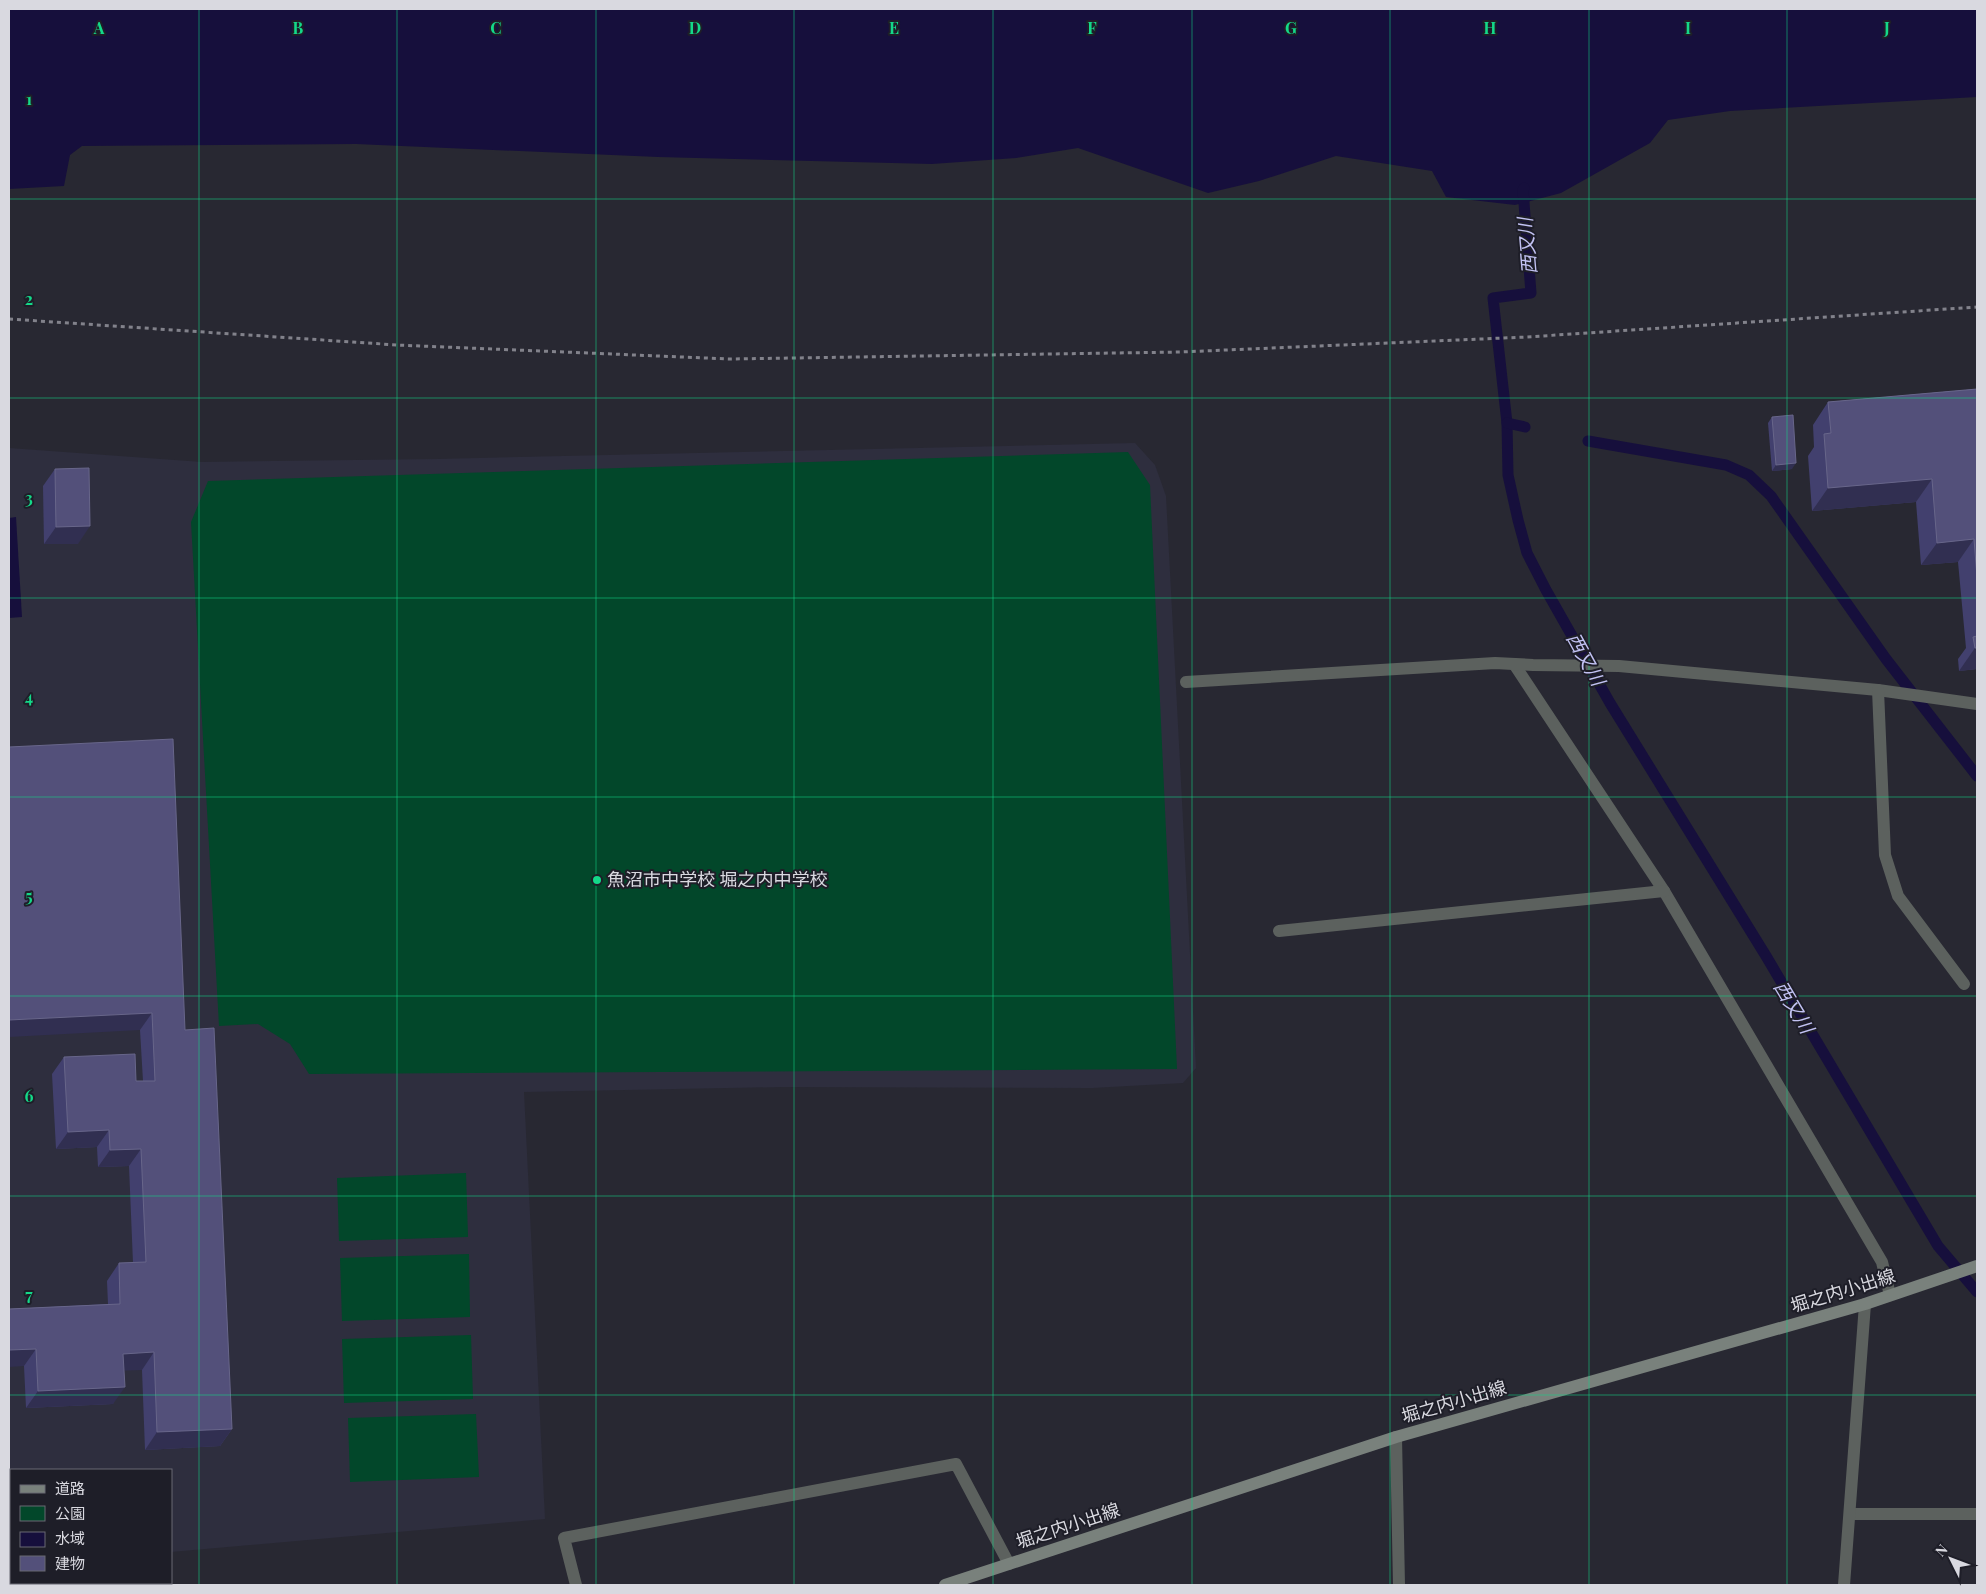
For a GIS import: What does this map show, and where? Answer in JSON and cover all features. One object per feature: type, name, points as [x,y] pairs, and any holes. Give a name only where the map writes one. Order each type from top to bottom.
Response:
[{"type":"main road","name":"堀之内小出線","points":[[945,1585],[1396,1437],[1865,1304],[1977,1266]]},
{"type":"street","points":[[1186,682],[1494,663],[1619,666],[1883,690],[1977,704]]},
{"type":"street","points":[[1514,664],[1664,891],[1882,1262],[1890,1295]]},
{"type":"street","points":[[1883,690],[1885,855],[1898,896],[1964,984]]},
{"type":"street","points":[[1279,931],[1664,891]]},
{"type":"street","points":[[1844,1585],[1851,1514],[1865,1304]]},
{"type":"street","points":[[1396,1437],[1399,1585]]},
{"type":"street","points":[[576,1585],[564,1538],[956,1464],[1010,1564]]},
{"type":"street","points":[[1851,1514],[1977,1514]]},
{"type":"path","points":[[9,319],[398,345],[730,359],[1180,352],[1527,336],[1977,307]]},
{"type":"shaded area","name":"魚沼市中学校 堀之内中学校","points":[[1135,443],[1155,465],[1166,496],[1196,1068],[1183,1083],[1092,1088],[782,1087],[524,1092],[545,1519],[172,1552],[172,1469],[10,1469],[9,1566],[9,448],[202,462],[437,459]]},
{"type":"green space","points":[[1128,452],[1150,485],[1177,1069],[309,1074],[290,1044],[258,1024],[219,1026],[191,522],[208,481]]},
{"type":"green space","points":[[466,1173],[468,1237],[339,1241],[337,1178]]},
{"type":"green space","points":[[469,1254],[470,1317],[342,1321],[340,1258]]},
{"type":"green space","points":[[471,1335],[473,1399],[344,1403],[342,1339]]},
{"type":"green space","points":[[476,1414],[479,1477],[350,1482],[348,1418]]},
{"type":"water","points":[[9,9],[1977,9],[1977,97],[1730,111],[1668,120],[1650,143],[1561,193],[1515,205],[1446,197],[1432,171],[1336,156],[1259,181],[1208,193],[1078,148],[1016,158],[932,164],[658,157],[356,144],[82,146],[70,155],[64,186],[9,189]]},
{"type":"water","points":[[16,517],[22,617],[9,618],[9,518]]},
{"type":"building","points":[[1977,389],[1977,577],[1974,539],[1937,543],[1932,479],[1828,488],[1824,434],[1831,433],[1828,402]]},
{"type":"building","points":[[1793,415],[1796,463],[1776,465],[1772,417]]},
{"type":"building","points":[[89,468],[90,526],[56,527],[55,469]]},
{"type":"building","points":[[1977,636],[1977,648],[1975,648],[1973,637]]},
{"type":"building","points":[[173,739],[185,1030],[214,1028],[232,1429],[157,1432],[154,1352],[123,1354],[125,1387],[38,1391],[36,1349],[9,1350],[9,1309],[120,1304],[119,1263],[146,1262],[141,1149],[110,1150],[109,1130],[68,1132],[64,1057],[135,1054],[136,1081],[155,1081],[152,1013],[9,1020],[9,747]]},
{"type":"waterway","name":"西又川","points":[[1524,188],[1531,293],[1493,298],[1507,423],[1508,475],[1527,553],[1610,703],[1766,956],[1938,1246],[1977,1292]]},
{"type":"waterway","points":[[1507,423],[1525,427]]},
{"type":"waterway","points":[[1588,441],[1726,465],[1749,475],[1771,496],[1886,659],[1977,776]]},
{"type":"place","name":"魚沼市中学校 堀之内中学校","points":[[597,880]]}]
